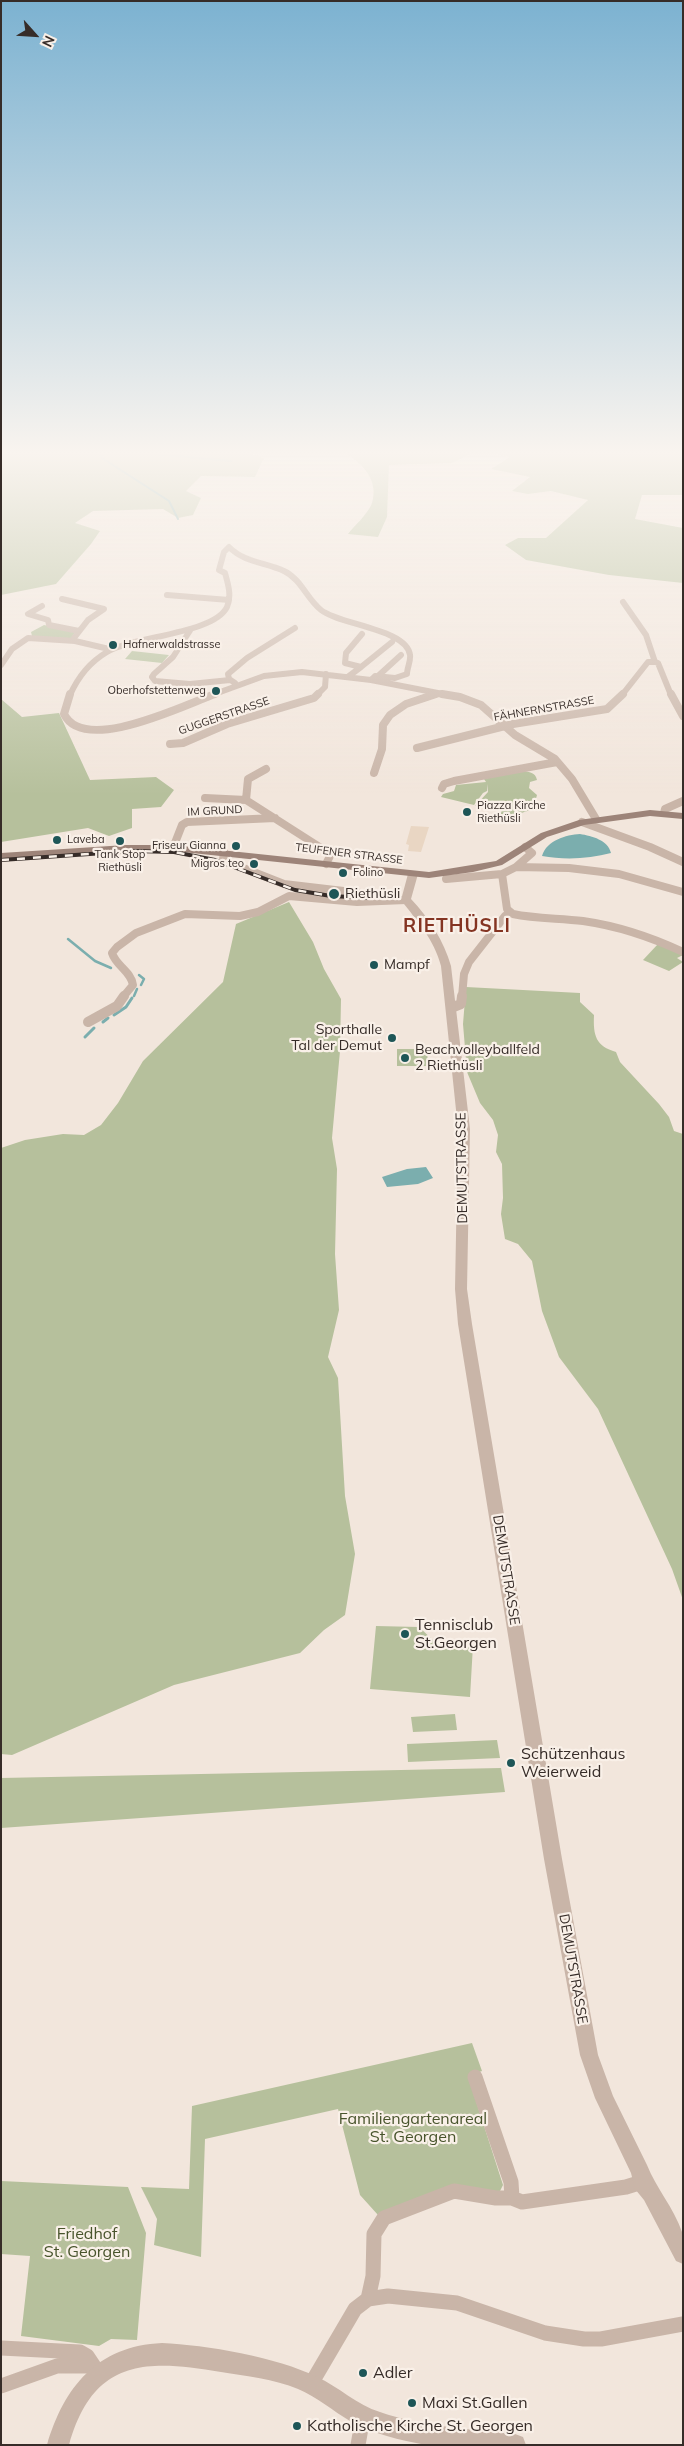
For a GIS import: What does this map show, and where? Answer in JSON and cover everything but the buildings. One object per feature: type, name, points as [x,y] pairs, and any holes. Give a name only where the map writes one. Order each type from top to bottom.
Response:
[{"type":"main road","name":"TEUFENER STRASSE","points":[[1,856],[126,848],[173,848],[224,852],[413,874],[433,874],[490,865],[511,857],[553,831],[582,822],[664,813],[683,816]]},
{"type":"street","points":[[221,567],[219,570],[225,573],[230,600],[222,615],[191,629],[132,641],[109,649],[85,669],[71,693],[64,714],[67,721],[76,727],[96,731],[117,729],[238,684],[280,673],[349,676],[390,683],[474,701],[515,735],[550,755],[572,779],[596,819]]},
{"type":"street","points":[[269,567],[290,574],[314,606],[328,615],[391,637],[406,647],[410,653],[410,664],[407,674],[395,678],[378,676]]},
{"type":"street","points":[[168,595],[230,600]]},
{"type":"street","points":[[62,599],[104,609],[88,620],[74,638],[75,641]]},
{"type":"street","points":[[623,602],[646,635],[655,662],[658,663],[665,683],[683,716]]},
{"type":"street","points":[[42,606],[28,614],[48,620],[49,625],[79,631]]},
{"type":"street","points":[[230,680],[228,674],[247,658],[295,628]]},
{"type":"street","points":[[191,629],[173,657],[154,674],[152,678],[154,681],[190,684],[230,680],[238,684]]},
{"type":"street","points":[[361,667],[345,663],[346,654],[362,634]]},
{"type":"street","points":[[1,665],[12,649],[28,638],[75,641],[109,649]]},
{"type":"street","points":[[349,676],[392,642]]},
{"type":"street","points":[[371,680],[401,656]]},
{"type":"street","name":"FÄHNERNSTRASSE","points":[[417,748],[504,726],[607,709],[618,700],[648,662],[655,662]]},
{"type":"street","name":"GUGGERSTRASSE","points":[[170,744],[183,743],[251,716],[314,698],[325,687],[326,674]]},
{"type":"street","points":[[374,773],[382,749],[383,725],[390,715],[406,704],[437,693]]},
{"type":"street","points":[[442,788],[444,784],[454,781],[557,762]]},
{"type":"street","name":"IM GRUND","points":[[246,800],[248,779],[266,769]]},
{"type":"street","name":"IM GRUND","points":[[205,798],[246,800],[329,853],[330,856],[326,864]]},
{"type":"street","points":[[664,813],[665,809],[683,801]]},
{"type":"street","name":"IM GRUND","points":[[173,848],[182,826],[187,822],[274,818]]},
{"type":"street","points":[[582,822],[650,846],[683,862]]},
{"type":"street","points":[[446,879],[502,874],[516,867],[532,853],[532,851],[525,847]]},
{"type":"street","points":[[224,852],[223,860],[284,884],[304,888],[369,894]]},
{"type":"street","points":[[516,867],[601,871],[638,878],[683,892]]},
{"type":"street","points":[[88,1022],[94,1021],[117,1006],[131,989],[132,977],[115,962],[112,956],[116,946],[124,940],[179,915],[196,913],[244,916],[289,896],[357,902],[406,900],[413,874]]},
{"type":"street","points":[[502,874],[507,909],[510,913]]},
{"type":"street","name":"DEMUTSTRASSE","points":[[406,900],[412,906],[442,953],[451,1008],[464,1142],[461,1289],[465,1324],[553,1860],[589,2055],[604,2098],[640,2172],[642,2182],[651,2193],[683,2254]]},
{"type":"street","points":[[510,913],[613,927],[647,937],[683,952]]},
{"type":"street","points":[[451,1008],[458,1007],[461,1004],[464,974],[472,957],[510,913]]},
{"type":"street","points":[[475,2077],[511,2182],[512,2198]]},
{"type":"street","points":[[368,2299],[373,2276],[374,2234],[376,2227],[384,2218],[454,2192],[496,2198],[512,2198],[522,2202],[626,2187],[642,2182]]},
{"type":"street","points":[[311,2384],[351,2315],[360,2304],[368,2299],[388,2296],[457,2303],[545,2332],[584,2339],[601,2339],[683,2324]]},
{"type":"street","points":[[1,2348],[80,2352],[87,2356],[96,2370]]},
{"type":"street","points":[[1,2386],[41,2370],[65,2364],[96,2370],[134,2357],[170,2354],[271,2371],[311,2384],[364,2417],[423,2435],[515,2445]]},
{"type":"street","points":[[58,2445],[69,2412],[96,2370]]},
{"type":"street","points":[[358,2445],[360,2426],[364,2417]]},
{"type":"green space","points":[[1,567],[71,567],[56,584],[1,595]]},
{"type":"green space","points":[[566,567],[683,567],[683,583],[609,575]]},
{"type":"green space","points":[[44,625],[75,632],[71,639],[32,636],[31,632]]},
{"type":"green space","points":[[132,651],[169,655],[162,663],[125,659]]},
{"type":"green space","points":[[1,699],[22,717],[59,713],[90,780],[156,777],[174,790],[161,807],[132,809],[132,828],[109,836],[88,828],[1,842]]},
{"type":"green space","points":[[522,771],[530,772],[537,780],[530,782],[529,788],[537,795],[533,809],[504,819],[497,814],[502,812],[500,810],[505,807],[497,802],[488,801],[475,806],[488,792],[487,784],[487,791],[483,793],[474,805],[441,797],[443,794],[454,791],[456,785],[486,782],[484,779]]},
{"type":"green space","points":[[289,902],[313,942],[324,969],[341,999],[340,1051],[332,1138],[337,1169],[335,1254],[339,1310],[328,1357],[338,1378],[345,1496],[355,1554],[345,1615],[324,1630],[300,1653],[174,1685],[12,1755],[1,1754],[1,1148],[25,1140],[63,1134],[84,1135],[101,1125],[118,1103],[143,1061],[223,982],[236,924]]},
{"type":"green space","points":[[658,944],[683,955],[677,958],[683,962],[669,971],[643,960]]},
{"type":"green space","points":[[466,987],[580,993],[580,1002],[594,1015],[594,1029],[597,1039],[604,1047],[616,1052],[620,1062],[669,1117],[674,1131],[683,1134],[683,1600],[672,1569],[598,1409],[559,1357],[542,1311],[532,1261],[518,1244],[505,1239],[501,1214],[503,1198],[502,1164],[496,1152],[498,1135],[493,1120],[480,1103],[467,1072],[463,1024]]},
{"type":"green space","points":[[397,1049],[427,1049],[428,1066],[397,1066]]},
{"type":"green space","points":[[376,1626],[419,1627],[436,1643],[473,1645],[470,1697],[370,1689]]},
{"type":"green space","points":[[455,1714],[457,1730],[413,1732],[411,1717]]},
{"type":"green space","points":[[497,1740],[500,1758],[408,1762],[407,1744]]},
{"type":"green space","points":[[501,1768],[505,1792],[1,1828],[1,1778]]},
{"type":"green space","name":"Familiengartenareal St. Georgen","points":[[472,2043],[482,2071],[468,2076],[503,2185],[499,2193],[459,2187],[378,2215],[360,2195],[338,2109],[205,2139],[201,2257],[154,2245],[157,2219],[141,2187],[189,2189],[192,2106]]},
{"type":"green space","name":"Friedhof St. Georgen","points":[[1,2181],[128,2187],[146,2233],[137,2340],[111,2339],[99,2346],[21,2336],[30,2256],[1,2254]]},
{"type":"shaded area","points":[[411,826],[429,827],[421,852],[408,851],[409,845],[406,844]]},
{"type":"water","points":[[580,834],[594,837],[603,842],[611,853],[594,857],[576,858],[542,856],[548,846],[558,839]]},
{"type":"water","points":[[426,1167],[433,1178],[418,1184],[387,1187],[382,1177],[407,1169]]},
{"type":"waterway","points":[[68,939],[95,961],[111,968]]},
{"type":"waterway","points":[[139,975],[144,979],[141,985]]},
{"type":"waterway","points":[[134,996],[137,989]]},
{"type":"waterway","points":[[114,1015],[126,1007],[132,998]]},
{"type":"waterway","points":[[103,1022],[108,1018]]},
{"type":"waterway","points":[[85,1037],[94,1028]]},
{"type":"railway","points":[[1,860],[134,851],[174,852],[215,860],[295,890],[331,896],[371,898]]},
{"type":"place","name":"Hafnerwaldstrasse","points":[[113,645]]},
{"type":"place","name":"Oberhofstettenweg","points":[[216,691]]},
{"type":"place","name":"Piazza Kirche Riethüsli","points":[[467,812]]},
{"type":"place","name":"Laveba","points":[[57,840]]},
{"type":"place","name":"Tank Stop Riethüsli","points":[[120,841]]},
{"type":"place","name":"Friseur Gianna","points":[[236,846]]},
{"type":"place","name":"Migros teo","points":[[254,864]]},
{"type":"place","name":"Folino","points":[[343,873]]},
{"type":"place","name":"Riethüsli","points":[[334,894]]},
{"type":"place","name":"Mampf","points":[[374,965]]},
{"type":"place","name":"Sporthalle Tal der Demut","points":[[392,1038]]},
{"type":"place","name":"Beachvolleyballfeld 2 Riethüsli","points":[[405,1058]]},
{"type":"place","name":"Tennisclub St.Georgen","points":[[405,1634]]},
{"type":"place","name":"Schützenhaus Weierweid","points":[[511,1763]]},
{"type":"place","name":"Adler","points":[[363,2373]]},
{"type":"place","name":"Maxi St.Gallen","points":[[412,2403]]},
{"type":"place","name":"Katholische Kirche St. Georgen","points":[[297,2426]]},
{"type":"district","name":"RIETHÜSLI","points":[[457,926]]}]
